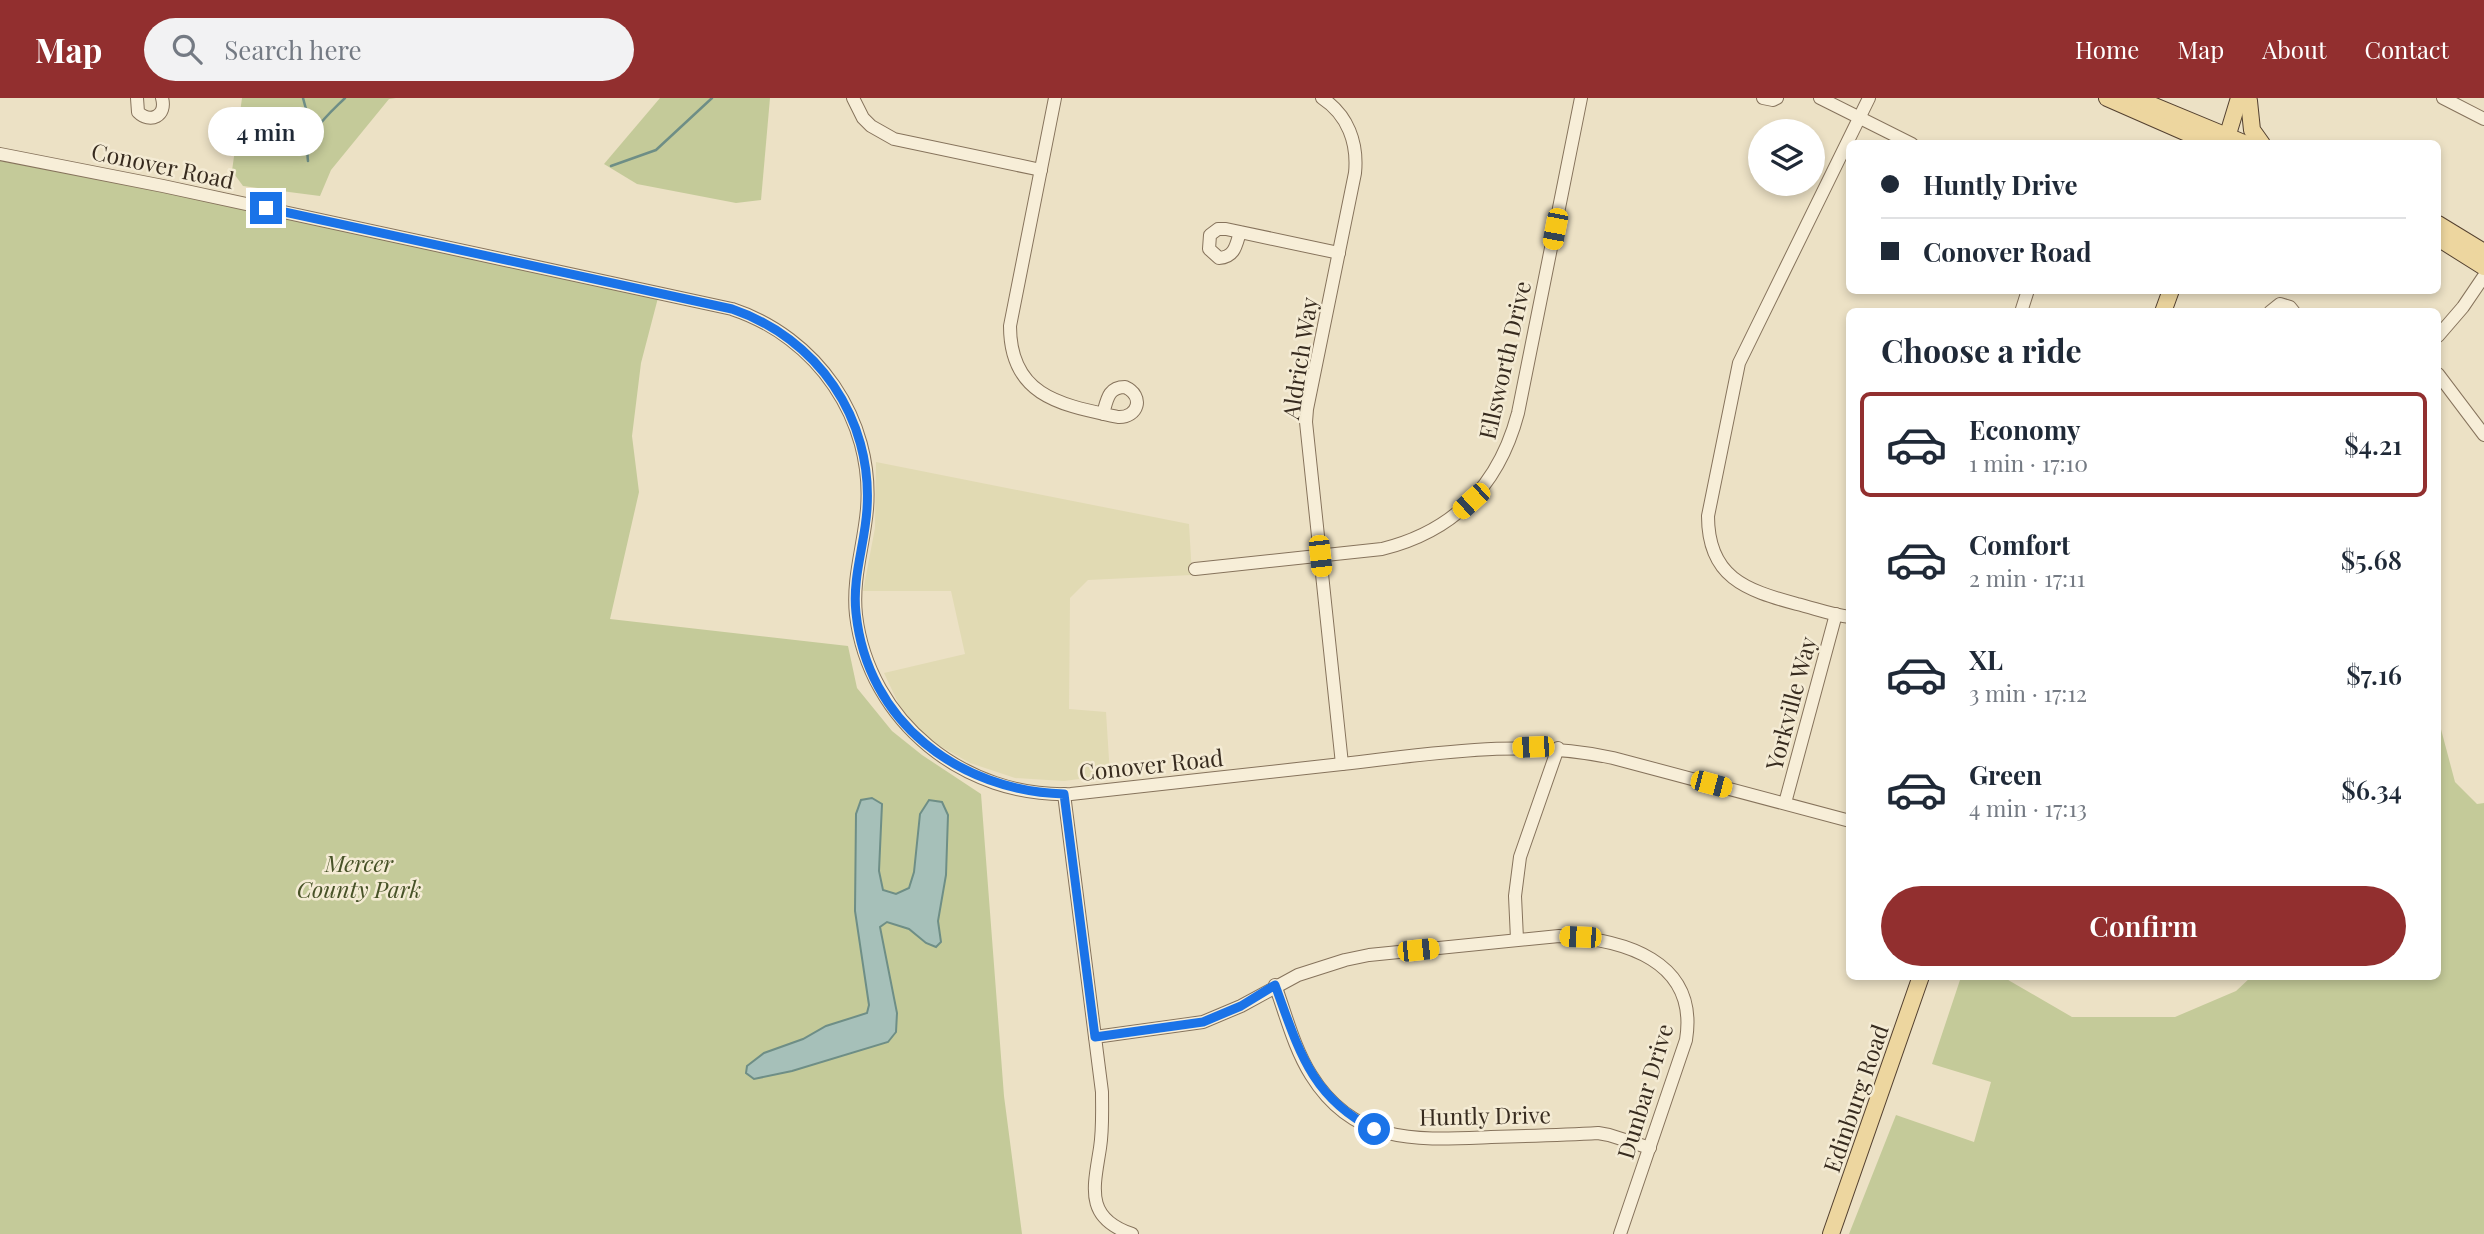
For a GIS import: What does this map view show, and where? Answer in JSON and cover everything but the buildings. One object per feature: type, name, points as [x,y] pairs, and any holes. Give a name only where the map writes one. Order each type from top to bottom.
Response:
[{"type":"main road","points":[[2107,98],[2219,140]]},
{"type":"main road","points":[[2135,98],[2220,140]]},
{"type":"main road","points":[[2223,140],[2237,124],[2246,99]]},
{"type":"main road","points":[[2246,99],[2252,130],[2259,140]]},
{"type":"main road","points":[[2441,226],[2484,252]]},
{"type":"main road","points":[[2441,240],[2484,267]]},
{"type":"main road","name":"Edinburg Road","points":[[1830,1234],[1921,980]]},
{"type":"street","points":[[137,98],[138,112],[149,119],[162,112],[162,98]]},
{"type":"street","points":[[853,98],[863,118],[871,126],[894,139],[1041,170]]},
{"type":"street","points":[[1055,98],[1010,326],[1013,353],[1024,377],[1044,396],[1069,406],[1103,414]]},
{"type":"street","name":"Aldrich Way","points":[[1322,98],[1344,120],[1351,132],[1356,159],[1306,422],[1342,764]]},
{"type":"street","name":"Ellsworth Drive","points":[[1195,569],[1382,549],[1419,537],[1438,527],[1463,508],[1495,471],[1505,452],[1518,412],[1581,98]]},
{"type":"street","points":[[1763,98],[1777,98]]},
{"type":"street","points":[[1820,98],[1904,140]]},
{"type":"street","points":[[1848,140],[1869,98]]},
{"type":"street","points":[[2443,98],[2484,119]]},
{"type":"street","points":[[1846,145],[1739,363],[1708,516],[1708,530],[1715,555],[1731,577],[1742,586],[1763,595],[1846,616]]},
{"type":"street","name":"Conover Road","points":[[0,153],[189,191],[732,309],[770,324],[798,344],[823,372],[848,410],[859,439],[866,468],[867,509],[856,572],[856,613],[865,656],[884,696],[911,732],[942,757],[996,784],[1021,790],[1064,794],[1508,748],[1559,748],[1613,758],[1846,820]]},
{"type":"street","points":[[1240,232],[1339,253]]},
{"type":"street","points":[[2441,333],[2484,276]]},
{"type":"street","points":[[2275,308],[2280,304],[2291,308]]},
{"type":"street","points":[[2441,378],[2484,435]]},
{"type":"street","name":"Yorkville Way","points":[[1785,803],[1836,614]]},
{"type":"street","points":[[1517,939],[1515,896],[1520,857],[1559,748]]},
{"type":"street","points":[[1064,794],[1102,1092],[1102,1119],[1093,1193],[1101,1213],[1108,1221],[1116,1228],[1132,1234]]},
{"type":"street","name":"Dunbar Drive","points":[[1095,1037],[1203,1022],[1241,1006],[1275,985],[1345,960],[1559,936],[1604,941],[1624,947],[1655,961],[1675,979],[1686,1002],[1688,1028],[1620,1234]]},
{"type":"street","name":"Huntly Drive","points":[[1275,985],[1311,1075],[1321,1089],[1345,1112],[1374,1129],[1399,1137],[1425,1140],[1598,1133],[1650,1149]]},
{"type":"shaded area","points":[[876,462],[1189,524],[1192,575],[1088,580],[1070,598],[1069,709],[1106,712],[1110,775],[1064,781],[1015,778],[970,763],[931,741],[902,711],[884,673],[965,654],[951,591],[863,591],[875,528]]},
{"type":"green space","points":[[242,98],[396,98],[389,99],[331,170],[320,196],[243,186],[232,171]]},
{"type":"green space","points":[[660,98],[770,98],[761,200],[736,203],[637,184],[604,164]]},
{"type":"green space","name":"Mercer County Park","points":[[0,161],[227,200],[659,294],[641,363],[632,436],[639,492],[610,619],[848,646],[857,688],[892,731],[922,755],[981,794],[1004,1096],[1022,1234],[0,1234]]},
{"type":"green space","points":[[2441,729],[2455,782],[2477,804],[2484,803],[2484,1234],[1849,1234],[1896,1115],[1974,1142],[1991,1082],[1932,1064],[1960,980],[2008,980],[2072,1017],[2175,1017],[2236,991],[2248,980],[2441,980]]},
{"type":"water","points":[[872,798],[882,804],[879,871],[883,890],[896,894],[909,888],[914,872],[920,814],[929,800],[942,802],[948,815],[946,875],[938,921],[941,942],[936,947],[926,943],[909,929],[887,922],[880,927],[897,1013],[896,1032],[888,1042],[792,1071],[754,1079],[746,1073],[747,1066],[764,1053],[803,1039],[826,1026],[867,1013],[869,1005],[855,911],[856,814],[861,800]]},
{"type":"waterway","points":[[303,98],[313,135]]},
{"type":"waterway","points":[[308,161],[313,134],[345,98]]},
{"type":"waterway","points":[[611,166],[656,150],[712,98]]},
{"type":"route","points":[[266,208],[732,309],[770,324],[798,344],[838,393],[848,410],[862,448],[866,468],[867,509],[856,572],[856,613],[865,656],[884,696],[911,732],[960,768],[996,784],[1021,790],[1064,794],[1095,1037],[1203,1022],[1241,1006],[1275,985],[1311,1075],[1332,1101],[1374,1129]]}]
